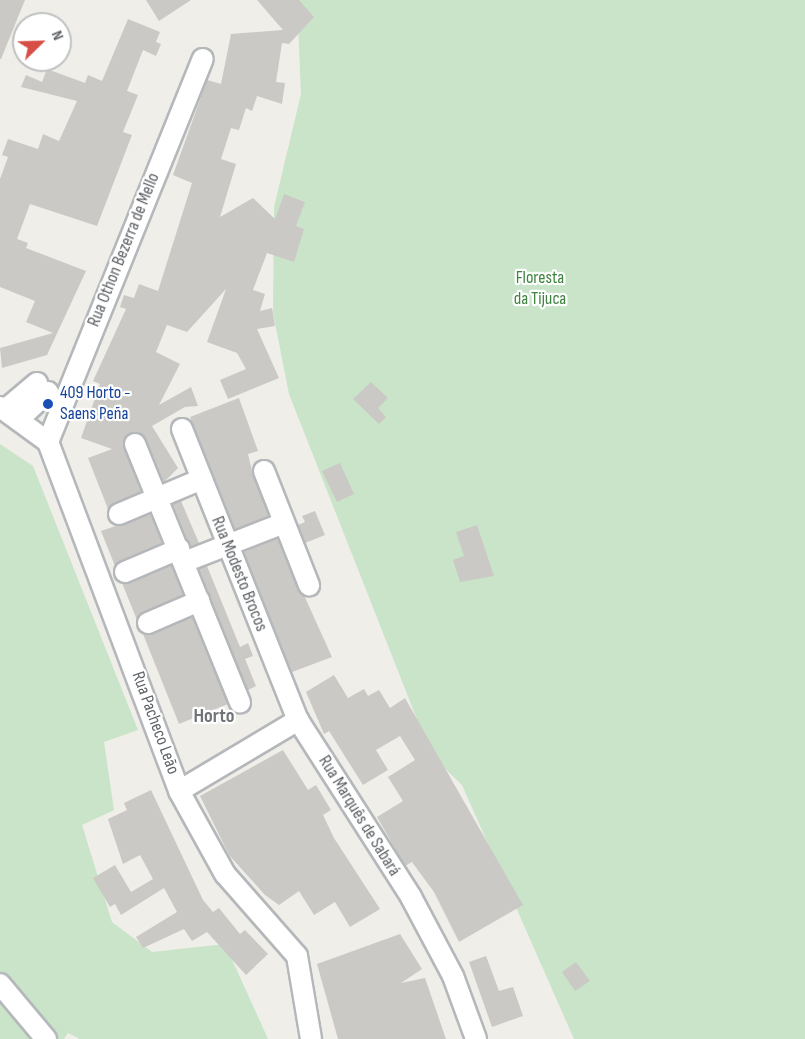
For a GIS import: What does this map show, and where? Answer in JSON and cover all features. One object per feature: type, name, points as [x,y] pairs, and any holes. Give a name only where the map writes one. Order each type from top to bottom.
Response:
[{"type":"street","name":"Rua Othon Bezerra de Mello","points":[[48,442],[203,59]]},
{"type":"street","points":[[42,387],[8,412],[48,442]]},
{"type":"street","name":"Rua Modesto Brocos","points":[[182,429],[298,720]]},
{"type":"street","name":"Rua Pacheco Leão","points":[[48,442],[179,790],[225,874],[297,956],[311,1039]]},
{"type":"street","points":[[135,444],[240,702]]},
{"type":"street","points":[[264,471],[309,585]]},
{"type":"street","points":[[119,514],[202,479]]},
{"type":"street","points":[[125,572],[228,545],[284,523]]},
{"type":"street","points":[[148,623],[200,601]]},
{"type":"street","points":[[179,790],[298,720]]},
{"type":"street","name":"Rua Marquês de Sabará","points":[[298,720],[411,897],[453,976],[476,1039]]},
{"type":"street","points":[[0,984],[46,1039]]},
{"type":"green space","name":"Floresta da Tijuca","points":[[297,0],[805,0],[805,1039],[574,1039],[462,785],[431,755],[289,394],[273,313],[274,207],[301,94]]},
{"type":"green space","points":[[0,444],[33,466],[138,730],[104,742],[114,810],[82,825],[112,922],[152,952],[225,944],[268,1039],[80,1039],[68,1033],[64,1039],[0,1039]]},
{"type":"building","points":[[0,0],[25,0],[20,12],[12,12],[12,32],[0,59]]},
{"type":"building","points":[[146,0],[191,0],[159,21]]},
{"type":"building","points":[[257,0],[299,0],[314,17],[289,44],[282,43],[276,82],[285,83],[282,104],[257,96],[252,111],[246,108],[239,130],[231,128],[221,159],[236,164],[220,217],[253,198],[275,219],[284,194],[305,202],[296,226],[304,229],[294,262],[267,253],[253,290],[265,294],[260,311],[272,308],[275,326],[257,329],[279,378],[228,399],[220,380],[246,369],[237,353],[207,342],[226,289],[187,332],[167,325],[156,352],[180,364],[159,405],[191,387],[198,406],[185,407],[152,426],[178,468],[164,482],[146,439],[130,433],[124,448],[141,492],[108,509],[88,458],[112,449],[81,438],[100,384],[93,381],[126,309],[120,307],[124,295],[134,298],[139,284],[158,291],[192,183],[173,175],[207,80],[221,84],[231,34],[283,30]]},
{"type":"building","points":[[128,19],[160,32],[156,42],[161,44],[156,56],[143,50],[127,91],[138,95],[123,132],[132,135],[97,226],[30,204],[17,239],[28,243],[26,248],[86,271],[47,355],[2,368],[0,348],[53,333],[26,322],[35,301],[0,287],[0,179],[8,157],[2,155],[8,139],[38,149],[43,134],[59,141],[77,101],[21,87],[26,75],[42,82],[46,72],[55,72],[85,83],[88,75],[102,81]]},
{"type":"building","points":[[371,382],[388,398],[378,408],[386,417],[379,424],[353,399]]},
{"type":"building","points":[[239,398],[258,451],[248,454],[253,475],[269,516],[235,529],[190,417]]},
{"type":"building","points":[[340,463],[354,494],[337,502],[322,471]]},
{"type":"building","points":[[181,501],[199,543],[190,547],[173,504]]},
{"type":"building","points":[[315,511],[325,535],[305,543],[298,525],[305,522],[302,516]]},
{"type":"building","points":[[150,514],[162,543],[115,566],[101,531]]},
{"type":"building","points":[[477,525],[494,576],[460,582],[453,560],[464,556],[456,532]]},
{"type":"building","points":[[278,538],[332,657],[292,672],[244,552]]},
{"type":"building","points":[[171,565],[183,595],[137,620],[122,583]]},
{"type":"building","points":[[207,566],[240,647],[248,643],[253,656],[245,659],[256,686],[248,690],[199,569]]},
{"type":"building","points":[[192,617],[228,704],[179,724],[143,634]]},
{"type":"building","points":[[334,675],[348,698],[364,689],[368,696],[379,690],[390,708],[405,698],[523,905],[459,942],[434,892],[412,862],[405,866],[377,817],[403,801],[388,777],[415,760],[400,736],[376,750],[388,770],[363,785],[329,731],[324,734],[306,692]]},
{"type":"building","points":[[283,750],[308,790],[316,785],[331,810],[323,815],[334,838],[380,909],[350,927],[335,902],[314,915],[299,891],[279,905],[265,895],[229,855],[200,796]]},
{"type":"building","points":[[151,790],[203,900],[213,912],[219,908],[240,934],[245,930],[268,954],[246,975],[207,932],[192,941],[184,929],[143,948],[136,937],[177,912],[164,888],[121,915],[115,904],[110,907],[93,878],[115,865],[131,892],[153,879],[140,855],[123,864],[108,819],[127,810],[124,803]]},
{"type":"building","points":[[400,934],[422,969],[401,983],[425,978],[446,1039],[338,1039],[317,964]]},
{"type":"building","points":[[486,956],[499,991],[513,987],[523,1016],[492,1027],[469,962]]},
{"type":"building","points":[[576,962],[590,981],[575,991],[562,972]]},
{"type":"place","name":"409 Horto - Saens Peña","points":[[48,404]]},
{"type":"district","name":"Horto","points":[[214,716]]}]
